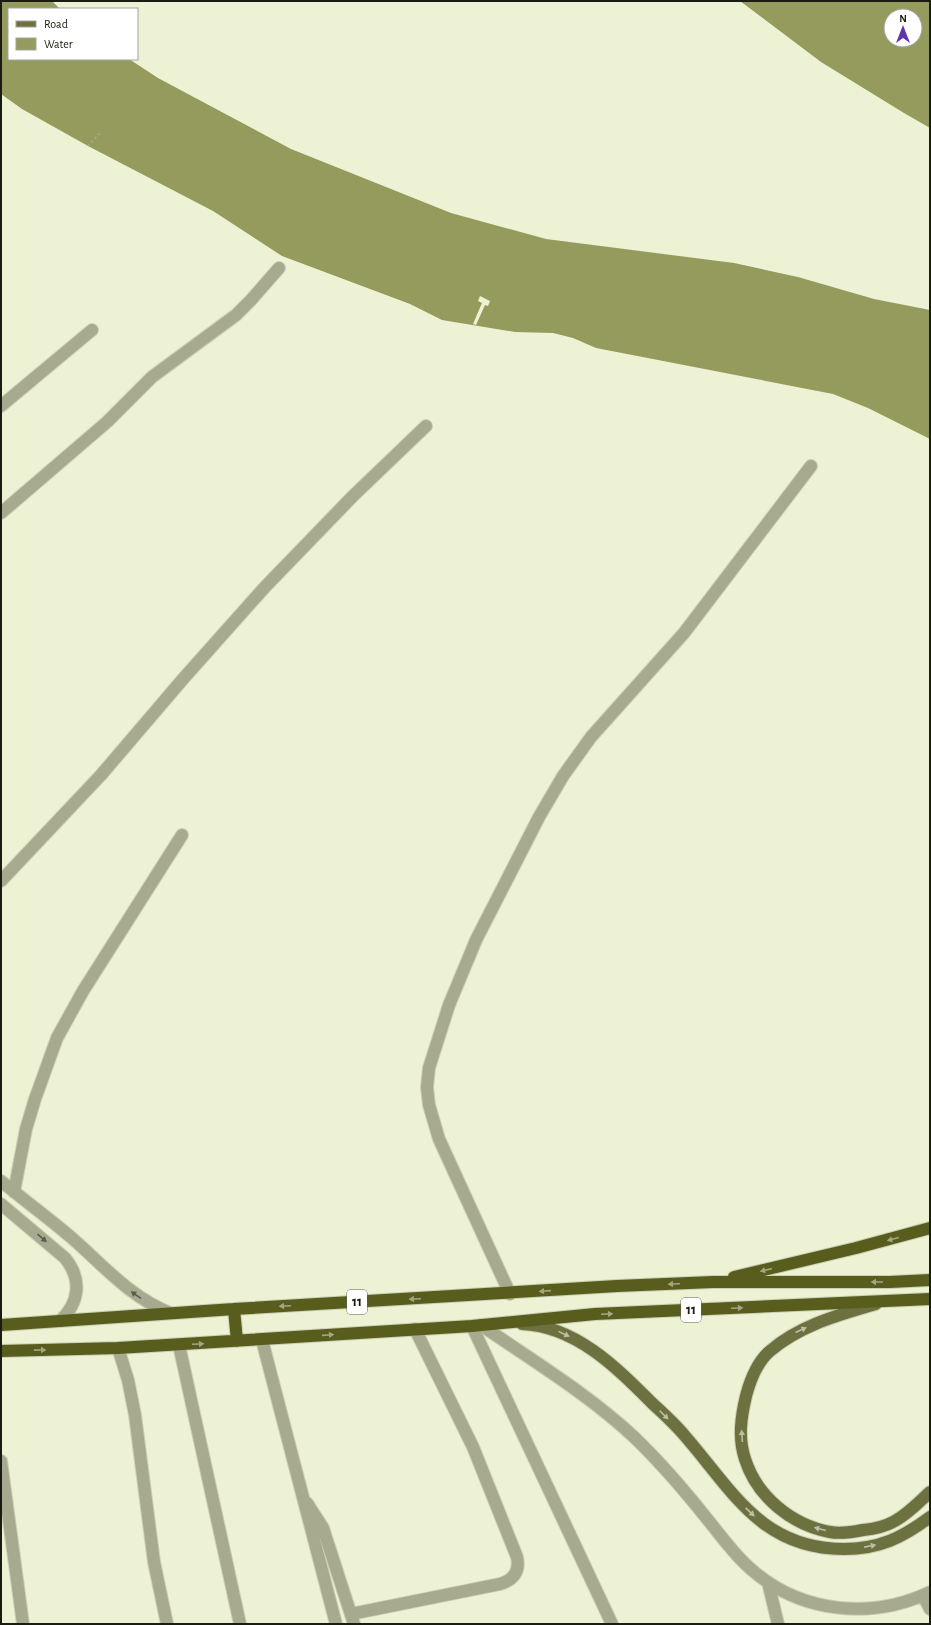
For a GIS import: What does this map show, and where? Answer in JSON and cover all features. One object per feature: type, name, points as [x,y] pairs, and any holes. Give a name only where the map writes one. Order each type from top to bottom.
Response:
[{"type":"highway","points":[[713,1282],[864,1246],[930,1228]]},
{"type":"highway","name":"11","points":[[1,1325],[170,1313],[510,1294],[617,1286],[713,1282],[890,1282],[930,1280]]},
{"type":"highway","name":"11","points":[[1,1351],[179,1345],[476,1325],[595,1314],[930,1299]]},
{"type":"highway","points":[[234,1309],[237,1341]]},
{"type":"main road","points":[[884,1301],[826,1319],[792,1335],[768,1352],[749,1385],[741,1421],[745,1459],[755,1481],[765,1496],[779,1508],[795,1519],[813,1528],[832,1533],[869,1530],[891,1523],[908,1513],[930,1492]]},
{"type":"main road","points":[[498,1323],[530,1324],[556,1330],[586,1344],[620,1370],[685,1435],[736,1498],[765,1525],[798,1542],[835,1549],[853,1549],[871,1546],[890,1542],[907,1534],[930,1518]]},
{"type":"street","points":[[1,513],[107,422],[158,372],[236,315],[279,268]]},
{"type":"street","points":[[1,406],[92,330]]},
{"type":"street","points":[[1,881],[101,775],[188,673],[265,587],[348,502],[426,426]]},
{"type":"street","points":[[510,1294],[439,1139],[428,1106],[427,1086],[429,1068],[449,1005],[476,940],[539,817],[563,776],[591,737],[684,633],[811,466]]},
{"type":"street","points":[[14,1192],[19,1160],[31,1114],[45,1068],[57,1038],[82,991],[182,835]]},
{"type":"street","points":[[1,1182],[71,1238],[132,1293],[157,1308],[170,1313]]},
{"type":"street","points":[[1,1204],[65,1258],[72,1266],[77,1282],[75,1300],[66,1315],[60,1321]]},
{"type":"street","points":[[20,1219],[32,1206]]},
{"type":"street","points":[[476,1325],[587,1398],[628,1432],[666,1469],[738,1557],[768,1582],[796,1597],[817,1604],[844,1609],[887,1606],[908,1601],[926,1594],[930,1609]]},
{"type":"street","points":[[476,1325],[612,1624]]},
{"type":"street","points":[[304,1499],[324,1528],[352,1619],[507,1582],[517,1571],[519,1564],[517,1556],[473,1447],[415,1329]]},
{"type":"street","points":[[262,1340],[336,1624]]},
{"type":"street","points":[[179,1345],[240,1624]]},
{"type":"street","points":[[118,1348],[128,1380],[135,1415],[141,1451],[154,1562],[167,1624]]},
{"type":"street","points":[[1,1461],[22,1624]]},
{"type":"street","points":[[768,1582],[778,1624]]},
{"type":"path","points":[[88,146],[100,133]]},
{"type":"water","points":[[1,1],[52,1],[59,8],[8,8],[8,60],[131,60],[158,78],[291,149],[451,213],[546,239],[734,263],[798,277],[874,299],[930,310],[930,439],[868,408],[833,394],[596,348],[573,338],[553,333],[515,332],[442,320],[410,304],[282,256],[213,211],[88,146],[22,109],[1,94]]},
{"type":"water","points":[[740,1],[930,1],[930,128],[821,62]]},
{"type":"pier","points":[[480,296],[490,301],[488,306],[485,305],[476,325],[473,324],[482,303],[478,301]]}]
